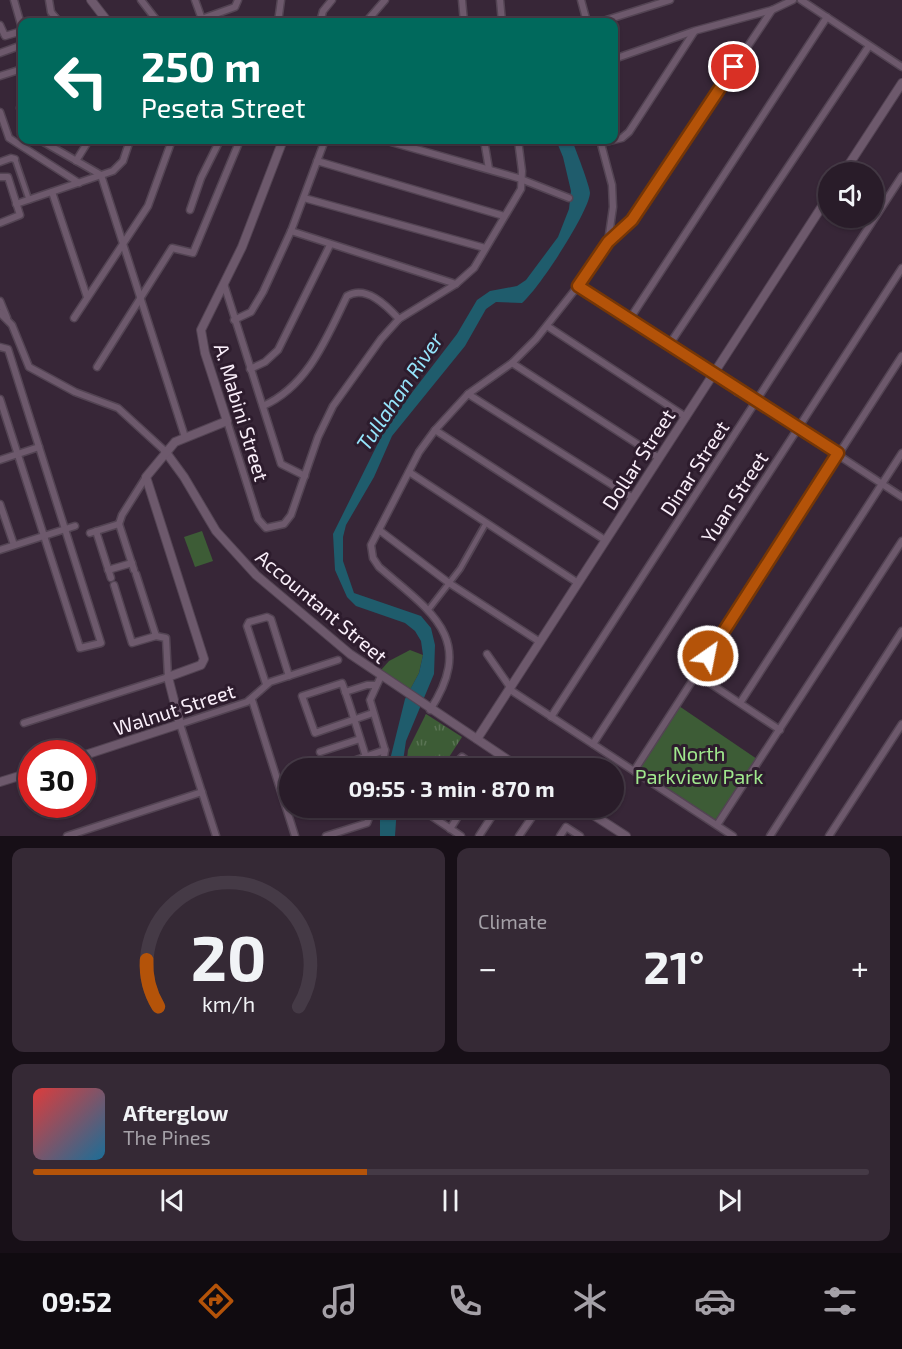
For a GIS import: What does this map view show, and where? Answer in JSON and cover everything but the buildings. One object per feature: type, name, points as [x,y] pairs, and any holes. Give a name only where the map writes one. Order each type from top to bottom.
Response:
[{"type":"street","points":[[14,0],[19,18]]},
{"type":"street","points":[[49,0],[56,18]]},
{"type":"street","points":[[91,0],[105,18]]},
{"type":"street","points":[[141,0],[155,18]]},
{"type":"street","points":[[195,0],[202,18]]},
{"type":"street","points":[[210,18],[235,7],[238,0]]},
{"type":"street","points":[[279,18],[281,0]]},
{"type":"street","points":[[369,18],[385,0]]},
{"type":"street","points":[[462,0],[464,18]]},
{"type":"street","points":[[500,0],[502,18]]},
{"type":"street","points":[[581,0],[586,18]]},
{"type":"street","points":[[613,18],[670,0]]},
{"type":"street","points":[[618,58],[694,32],[772,10],[793,0]]},
{"type":"street","points":[[801,0],[902,67]]},
{"type":"street","points":[[322,18],[328,1]]},
{"type":"street","points":[[429,709],[446,680],[450,663],[442,625],[429,609],[373,558],[371,545],[409,472],[435,430],[468,394],[512,363],[547,326],[608,242],[632,220],[772,10]]},
{"type":"street","points":[[629,320],[827,17]]},
{"type":"street","points":[[0,25],[5,36],[18,31]]},
{"type":"street","points":[[618,139],[629,132],[694,32]]},
{"type":"street","points":[[0,53],[18,46]]},
{"type":"street","points":[[669,345],[870,46]]},
{"type":"street","points":[[0,76],[18,70]]},
{"type":"street","points":[[851,162],[902,83]]},
{"type":"street","points":[[0,112],[9,138],[18,142]]},
{"type":"street","points":[[21,144],[79,183]]},
{"type":"street","points":[[27,147],[33,144]]},
{"type":"street","points":[[47,144],[101,175],[185,437]]},
{"type":"street","points":[[76,161],[87,144]]},
{"type":"street","points":[[16,204],[101,175],[119,166],[128,144]]},
{"type":"street","points":[[74,318],[148,207],[171,144]]},
{"type":"street","points":[[190,210],[201,178],[218,144]]},
{"type":"street","points":[[97,367],[173,247],[193,253],[238,144]]},
{"type":"street","name":"A. Mabini Street","points":[[281,144],[242,247],[201,330],[205,352],[258,519],[266,528],[284,524],[291,515],[305,476]]},
{"type":"street","points":[[234,320],[254,308],[291,231],[323,144]]},
{"type":"street","points":[[398,144],[489,170],[569,198]]},
{"type":"street","points":[[485,144],[489,170]]},
{"type":"street","points":[[223,282],[281,464],[305,476],[318,437],[333,406],[399,319],[456,284],[474,268],[520,189],[522,181],[518,144]]},
{"type":"street","points":[[602,144],[612,185],[613,207],[608,242]]},
{"type":"street","points":[[0,162],[15,159],[29,200]]},
{"type":"street","points":[[317,161],[504,216]]},
{"type":"street","name":"Dinar Street","points":[[551,717],[902,176]]},
{"type":"street","points":[[0,177],[8,177],[20,216],[0,223]]},
{"type":"street","points":[[52,192],[87,297]]},
{"type":"street","points":[[304,198],[485,248]]},
{"type":"street","name":"Dollar Street","points":[[477,739],[818,212]]},
{"type":"street","points":[[291,231],[456,284]]},
{"type":"street","points":[[250,369],[265,362],[278,350],[330,245]]},
{"type":"street","name":"Yuan Street","points":[[593,744],[902,268]]},
{"type":"street","points":[[578,286],[713,374],[740,388],[756,402],[838,453],[902,497]]},
{"type":"street","points":[[263,406],[282,397],[298,382],[325,340],[347,296],[354,292],[362,292],[377,299],[399,319]]},
{"type":"street","name":"Accountant Street","points":[[0,302],[29,367],[68,389],[118,408],[165,451],[184,477],[216,531],[247,567],[319,630],[381,676],[505,758]]},
{"type":"street","points":[[0,313],[8,321]]},
{"type":"street","points":[[547,326],[686,417]]},
{"type":"street","points":[[0,347],[8,349],[102,642],[81,649],[0,399]]},
{"type":"street","points":[[634,771],[902,356]]},
{"type":"street","points":[[512,363],[659,458]]},
{"type":"street","points":[[468,394],[633,498]]},
{"type":"street","points":[[156,636],[119,524],[122,514],[165,451],[185,437],[228,421]]},
{"type":"street","points":[[435,430],[605,540]]},
{"type":"street","points":[[0,460],[39,447]]},
{"type":"street","points":[[740,703],[902,453]]},
{"type":"street","points":[[409,472],[578,583]]},
{"type":"street","points":[[24,723],[168,677],[203,663],[204,652],[146,477]]},
{"type":"street","points":[[0,504],[14,545]]},
{"type":"street","points":[[429,609],[460,569],[486,523]]},
{"type":"street","points":[[111,578],[93,532],[119,524]]},
{"type":"street","points":[[0,550],[75,526]]},
{"type":"street","points":[[379,530],[449,583],[540,642]]},
{"type":"street","points":[[717,825],[902,541]]},
{"type":"street","points":[[108,570],[134,569]]},
{"type":"street","points":[[114,585],[132,643],[156,636],[164,636],[167,640],[168,677],[180,724],[216,836]]},
{"type":"street","points":[[266,684],[247,626],[249,622],[267,616],[272,619],[289,676]]},
{"type":"street","points":[[770,836],[902,631]]},
{"type":"street","points":[[488,654],[510,688],[733,836]]},
{"type":"street","name":"Walnut Street","points":[[96,751],[252,700],[266,684],[338,660]]},
{"type":"street","points":[[696,674],[780,730]]},
{"type":"street","points":[[381,676],[370,700],[385,750],[384,758]]},
{"type":"street","points":[[366,757],[360,739],[354,720],[345,692],[340,683],[302,696],[314,733],[354,720],[374,713]]},
{"type":"street","points":[[345,692],[367,685],[376,685]]},
{"type":"street","points":[[252,700],[295,836]]},
{"type":"street","points":[[829,836],[902,724]]},
{"type":"street","points":[[320,752],[360,739]]},
{"type":"street","points":[[363,758],[385,750]]},
{"type":"street","points":[[0,782],[18,776]]},
{"type":"street","points":[[67,836],[202,792]]},
{"type":"street","points":[[326,836],[364,825],[370,818]]},
{"type":"street","points":[[437,818],[461,836]]},
{"type":"street","points":[[450,828],[457,818]]},
{"type":"street","points":[[479,836],[491,818]]},
{"type":"street","points":[[519,836],[531,818]]},
{"type":"street","points":[[598,818],[626,836]]},
{"type":"street","points":[[560,836],[566,827],[580,836]]},
{"type":"green space","points":[[202,531],[213,561],[195,567],[184,537]]},
{"type":"green space","points":[[410,650],[423,655],[419,673],[410,690],[381,670],[389,661]]},
{"type":"green space","name":"North Parkview Park","points":[[679,706],[757,759],[716,820],[638,769]]},
{"type":"green space","points":[[426,714],[462,737],[448,758],[407,758],[408,750]]},
{"type":"water","points":[[558,144],[573,144],[590,193],[572,233],[550,267],[522,303],[496,302],[486,309],[465,346],[392,436],[374,477],[346,525],[343,537],[343,561],[354,593],[421,616],[431,628],[435,645],[434,674],[406,741],[403,758],[390,758],[405,699],[419,673],[423,655],[421,641],[415,631],[405,623],[356,606],[347,597],[335,570],[333,534],[387,425],[457,334],[477,300],[490,291],[517,286],[526,280],[558,237],[569,209],[571,191]]},
{"type":"water","points":[[380,818],[396,818],[395,836],[380,836]]},
{"type":"route","points":[[708,656],[838,453],[742,392],[736,385],[727,382],[578,286],[608,242],[632,220],[734,67]]},
{"type":"water label","name":"Tullahan River","points":[[399,391]]}]
